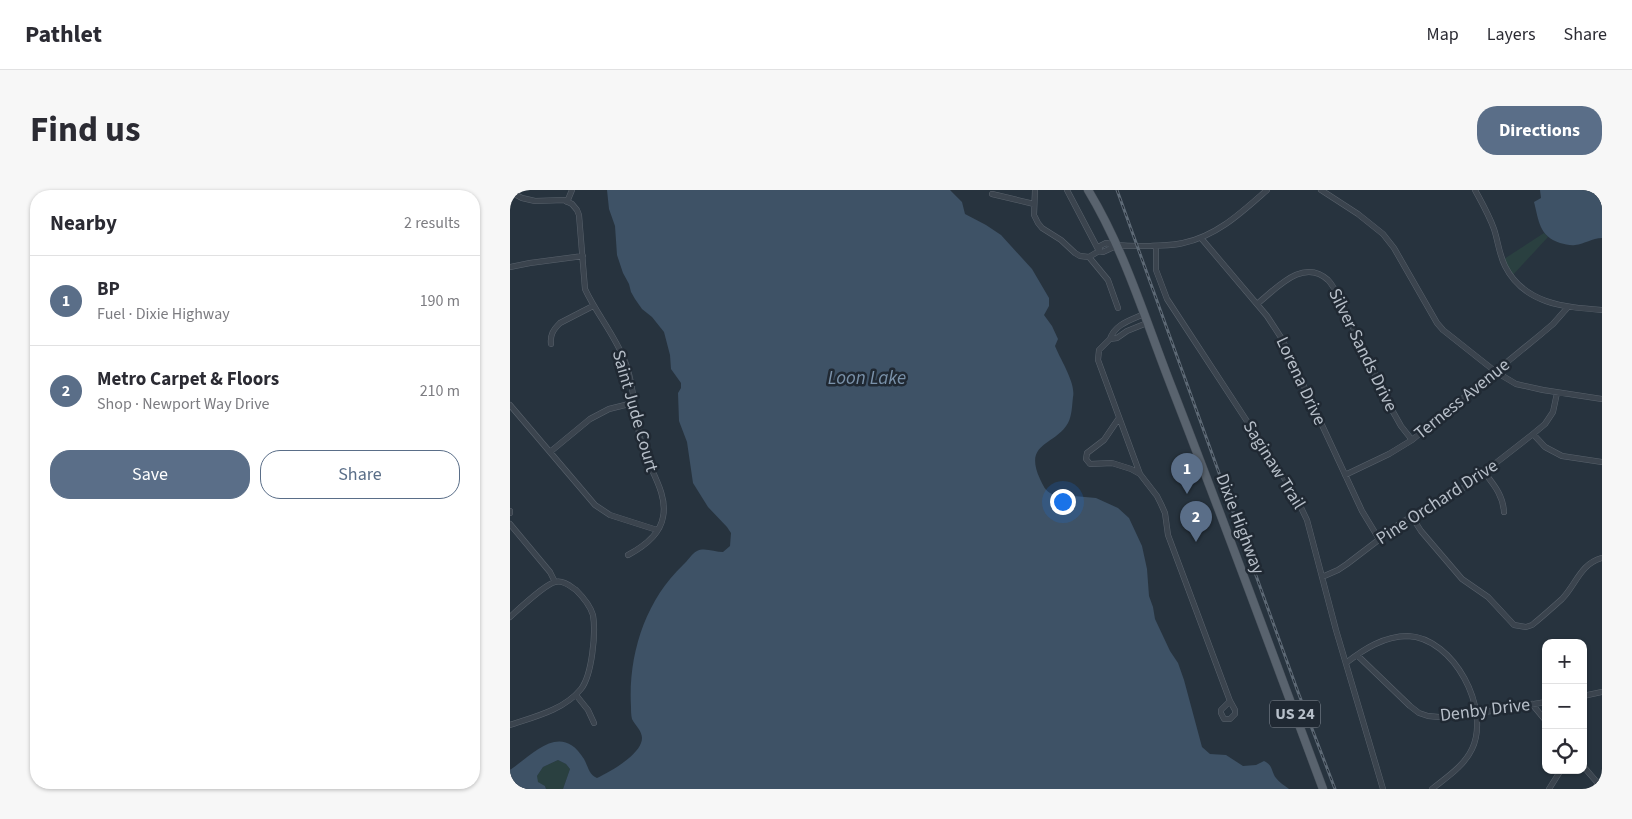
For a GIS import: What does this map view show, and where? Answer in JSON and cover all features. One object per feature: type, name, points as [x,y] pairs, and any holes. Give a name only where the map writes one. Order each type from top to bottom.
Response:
[{"type":"main road","name":"Dixie Highway","points":[[1088,190],[1116,246],[1144,314],[1323,789]]},
{"type":"street","points":[[510,192],[522,198],[535,201],[564,200],[568,202],[572,190]]},
{"type":"street","points":[[1035,190],[1034,215],[1042,228],[1061,240],[1075,253],[1080,256],[1089,257],[1099,251],[1100,246],[1106,243],[1116,246],[1156,246],[1183,243],[1201,238],[1224,225],[1268,190]]},
{"type":"street","points":[[1067,190],[1099,251]]},
{"type":"street","points":[[1321,190],[1358,214],[1383,234],[1394,248],[1437,323],[1443,330],[1496,372],[1524,386],[1602,399]]},
{"type":"street","points":[[1475,190],[1494,230],[1504,265],[1513,281],[1538,298],[1568,307],[1602,310]]},
{"type":"street","points":[[992,194],[1034,204]]},
{"type":"street","name":"Saint Jude Court","points":[[568,202],[572,204],[579,215],[586,289],[625,361],[643,450],[662,497],[663,517],[657,530],[642,547],[628,555]]},
{"type":"street","name":"Lorena Drive","points":[[1201,238],[1267,316],[1282,339],[1362,511],[1379,539]]},
{"type":"street","name":"Saginaw Trail","points":[[1156,246],[1156,270],[1163,290],[1187,331],[1300,503],[1307,520],[1383,789]]},
{"type":"street","points":[[510,267],[582,256]]},
{"type":"street","points":[[1089,257],[1108,280],[1118,308]]},
{"type":"street","name":"Silver Sands Drive","points":[[1257,304],[1294,275],[1302,272],[1316,274],[1330,281],[1392,410],[1412,440]]},
{"type":"street","points":[[551,344],[552,332],[560,323],[594,306]]},
{"type":"street","name":"Terness Avenue","points":[[1345,475],[1389,454],[1412,440],[1553,324],[1568,307]]},
{"type":"street","points":[[1144,314],[1118,326],[1112,332],[1110,339],[1099,350],[1098,360],[1140,474],[1162,504],[1168,536],[1230,701]]},
{"type":"street","points":[[1110,339],[1117,338],[1127,331],[1147,323]]},
{"type":"street","name":"Pine Orchard Drive","points":[[1322,577],[1338,570],[1412,517],[1466,487],[1534,434],[1545,424],[1553,412],[1557,392]]},
{"type":"street","points":[[550,452],[590,419],[609,410],[634,403]]},
{"type":"street","points":[[510,405],[595,505],[610,515],[657,530]]},
{"type":"street","points":[[1119,418],[1111,433],[1087,453],[1086,459],[1090,464],[1112,463],[1140,474]]},
{"type":"street","points":[[1534,434],[1545,447],[1562,456],[1602,462]]},
{"type":"street","points":[[1484,472],[1500,494],[1503,500],[1504,512]]},
{"type":"street","points":[[1412,517],[1421,531],[1462,579],[1488,597],[1509,621],[1518,627],[1532,625],[1562,599],[1589,563],[1602,558]]},
{"type":"street","points":[[510,524],[550,572],[555,582]]},
{"type":"street","points":[[510,617],[548,586],[555,582],[562,582],[573,588],[587,602],[592,614],[593,638],[592,660],[587,678],[576,695],[562,704],[510,725]]},
{"type":"street","points":[[1346,663],[1367,648],[1384,640],[1410,636],[1437,646],[1460,670],[1473,698],[1477,732],[1473,747],[1465,761],[1432,789]]},
{"type":"street","name":"Denby Drive","points":[[1357,655],[1410,706],[1419,713],[1428,716],[1455,717],[1542,703]]},
{"type":"street","points":[[1587,695],[1602,692]]},
{"type":"street","points":[[576,695],[588,710],[594,724]]},
{"type":"street","points":[[1532,704],[1542,715]]},
{"type":"street","points":[[1587,771],[1602,788]]},
{"type":"street","points":[[1549,789],[1558,774]]},
{"type":"green space","points":[[1544,233],[1548,237],[1512,276],[1504,259]]},
{"type":"green space","points":[[558,760],[566,764],[570,769],[563,789],[546,789],[545,786],[537,782],[537,776],[543,767]]},
{"type":"water","name":"Loon Lake","points":[[607,190],[950,190],[962,202],[965,214],[1001,235],[1032,269],[1049,298],[1049,306],[1044,315],[1058,339],[1055,346],[1070,378],[1073,391],[1071,414],[1068,423],[1038,451],[1035,458],[1036,467],[1043,486],[1052,494],[1096,498],[1118,508],[1129,518],[1142,546],[1147,569],[1149,596],[1155,619],[1170,651],[1178,663],[1202,747],[1210,754],[1226,755],[1243,766],[1256,765],[1264,761],[1270,766],[1277,779],[1289,789],[563,789],[570,769],[566,764],[558,760],[543,767],[537,776],[538,782],[545,786],[546,789],[510,789],[510,770],[537,749],[547,744],[566,742],[575,748],[584,759],[590,773],[597,778],[634,754],[641,743],[642,736],[631,716],[633,668],[636,649],[649,612],[658,595],[670,579],[695,552],[703,549],[723,552],[730,546],[731,533],[708,507],[693,483],[687,442],[679,421],[678,393],[681,383],[671,369],[670,355],[664,332],[635,299],[623,273],[617,255],[615,226],[609,209]]},
{"type":"water","points":[[1540,190],[1602,190],[1602,238],[1572,245],[1553,240],[1541,227],[1534,202],[1541,198]]},
{"type":"railway","points":[[1117,190],[1298,692],[1335,789]]},
{"type":"place","name":"BP","points":[[1187,494]]},
{"type":"place","name":"Metro Carpet & Floors","points":[[1196,542]]}]
